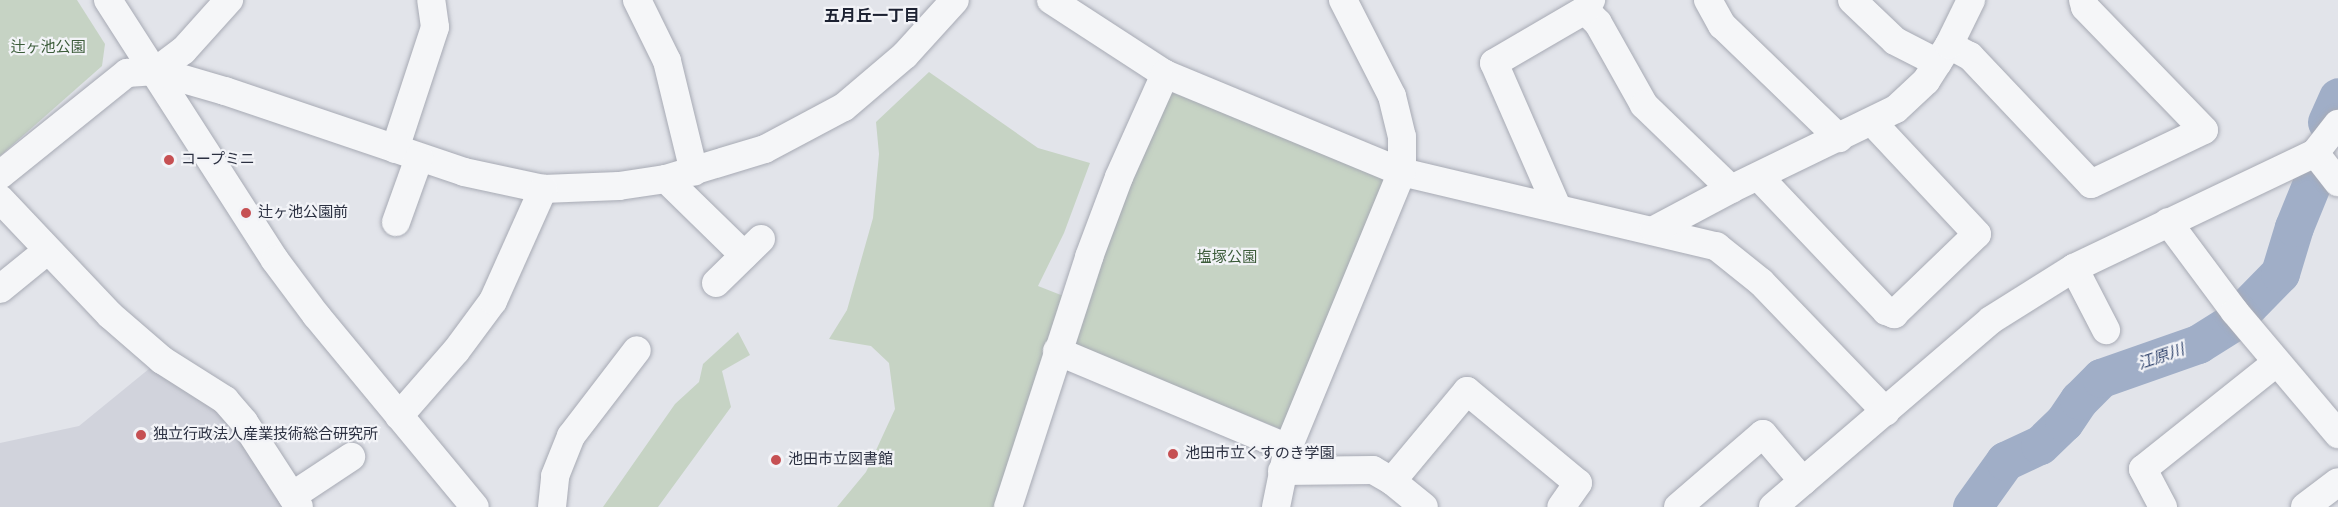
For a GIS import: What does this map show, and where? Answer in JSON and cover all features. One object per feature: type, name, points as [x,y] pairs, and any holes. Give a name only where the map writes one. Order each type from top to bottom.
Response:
[{"type":"street","points":[[108,0],[276,260],[399,416],[475,507]]},
{"type":"street","points":[[156,71],[183,51],[229,0]]},
{"type":"street","points":[[396,222],[407,153],[435,27],[431,0]]},
{"type":"street","points":[[637,0],[667,61],[694,172]]},
{"type":"street","points":[[0,175],[128,73],[156,71],[225,91],[464,172],[543,189],[620,186],[666,179],[765,149],[844,107],[905,55],[955,0]]},
{"type":"street","points":[[1051,0],[1165,74],[1402,172],[1716,246],[1761,282],[1886,412]]},
{"type":"street","points":[[1276,507],[1285,459],[1402,172],[1402,138],[1392,96],[1343,0]]},
{"type":"street","points":[[1708,0],[1722,25],[1839,138]]},
{"type":"street","points":[[1852,0],[1895,41],[1943,54],[1970,56],[2091,184],[2204,130],[2085,7],[2083,0]]},
{"type":"street","points":[[1654,230],[1731,189],[1873,123],[1904,102],[1926,81],[1971,0]]},
{"type":"street","points":[[1557,207],[1494,63],[1588,5],[1644,105],[1731,189]]},
{"type":"street","points":[[1008,507],[1057,351],[1119,177],[1165,74]]},
{"type":"street","points":[[1759,177],[1886,311],[1894,314],[1977,234],[1873,123]]},
{"type":"street","points":[[1773,507],[1991,320],[2074,268],[2315,153],[2338,124]]},
{"type":"street","points":[[2315,153],[2338,182]]},
{"type":"street","points":[[666,179],[752,247],[716,283]]},
{"type":"street","points":[[399,416],[456,351],[493,301],[543,189]]},
{"type":"street","points":[[0,199],[110,315],[162,360],[225,400],[244,422],[296,502],[351,457]]},
{"type":"street","points":[[2168,222],[2240,317],[2338,434]]},
{"type":"street","points":[[0,289],[47,251]]},
{"type":"street","points":[[2074,268],[2106,330]]},
{"type":"street","points":[[552,507],[555,476],[571,436],[637,350]]},
{"type":"street","points":[[1057,351],[1285,459],[1374,470],[1392,481],[1424,507]]},
{"type":"street","points":[[2163,507],[2143,469],[2277,362]]},
{"type":"street","points":[[1392,481],[1467,391],[1578,483],[1561,507]]},
{"type":"street","points":[[1678,507],[1763,434],[1803,481]]},
{"type":"street","points":[[2306,507],[2338,482]]},
{"type":"shaded area","name":"独立行政法人産業技術総合研究所","points":[[155,364],[237,426],[291,507],[0,507],[0,443],[79,426]]},
{"type":"green space","name":"辻ヶ池公園","points":[[0,0],[77,0],[105,44],[102,66],[0,156]]},
{"type":"green space","points":[[929,72],[1038,148],[1090,163],[1064,233],[1038,286],[1066,297],[1001,507],[837,507],[866,472],[895,409],[889,363],[871,346],[829,339],[847,310],[873,218],[879,154],[876,122]]},
{"type":"green space","name":"塩塚公園","points":[[1171,92],[1379,173],[1388,185],[1283,430],[1076,346],[1071,334],[1099,256]]},
{"type":"green space","points":[[738,332],[750,355],[722,371],[731,407],[658,507],[603,507],[675,404],[699,382],[703,364]]},
{"type":"waterway","name":"江原川","points":[[2327,122],[2338,97]]},
{"type":"waterway","name":"江原川","points":[[1972,507],[2005,461],[2040,445],[2064,422],[2079,400],[2101,378],[2198,344],[2231,323],[2280,273],[2294,227],[2314,178]]},
{"type":"place","name":"コープミニ","points":[[169,160]]},
{"type":"place","name":"辻ヶ池公園前","points":[[246,213]]},
{"type":"place","name":"独立行政法人産業技術総合研究所","points":[[141,435]]},
{"type":"place","name":"池田市立くすのき学園","points":[[1173,454]]},
{"type":"place","name":"池田市立図書館","points":[[776,460]]},
{"type":"district","name":"五月丘一丁目","points":[[872,16]]}]
